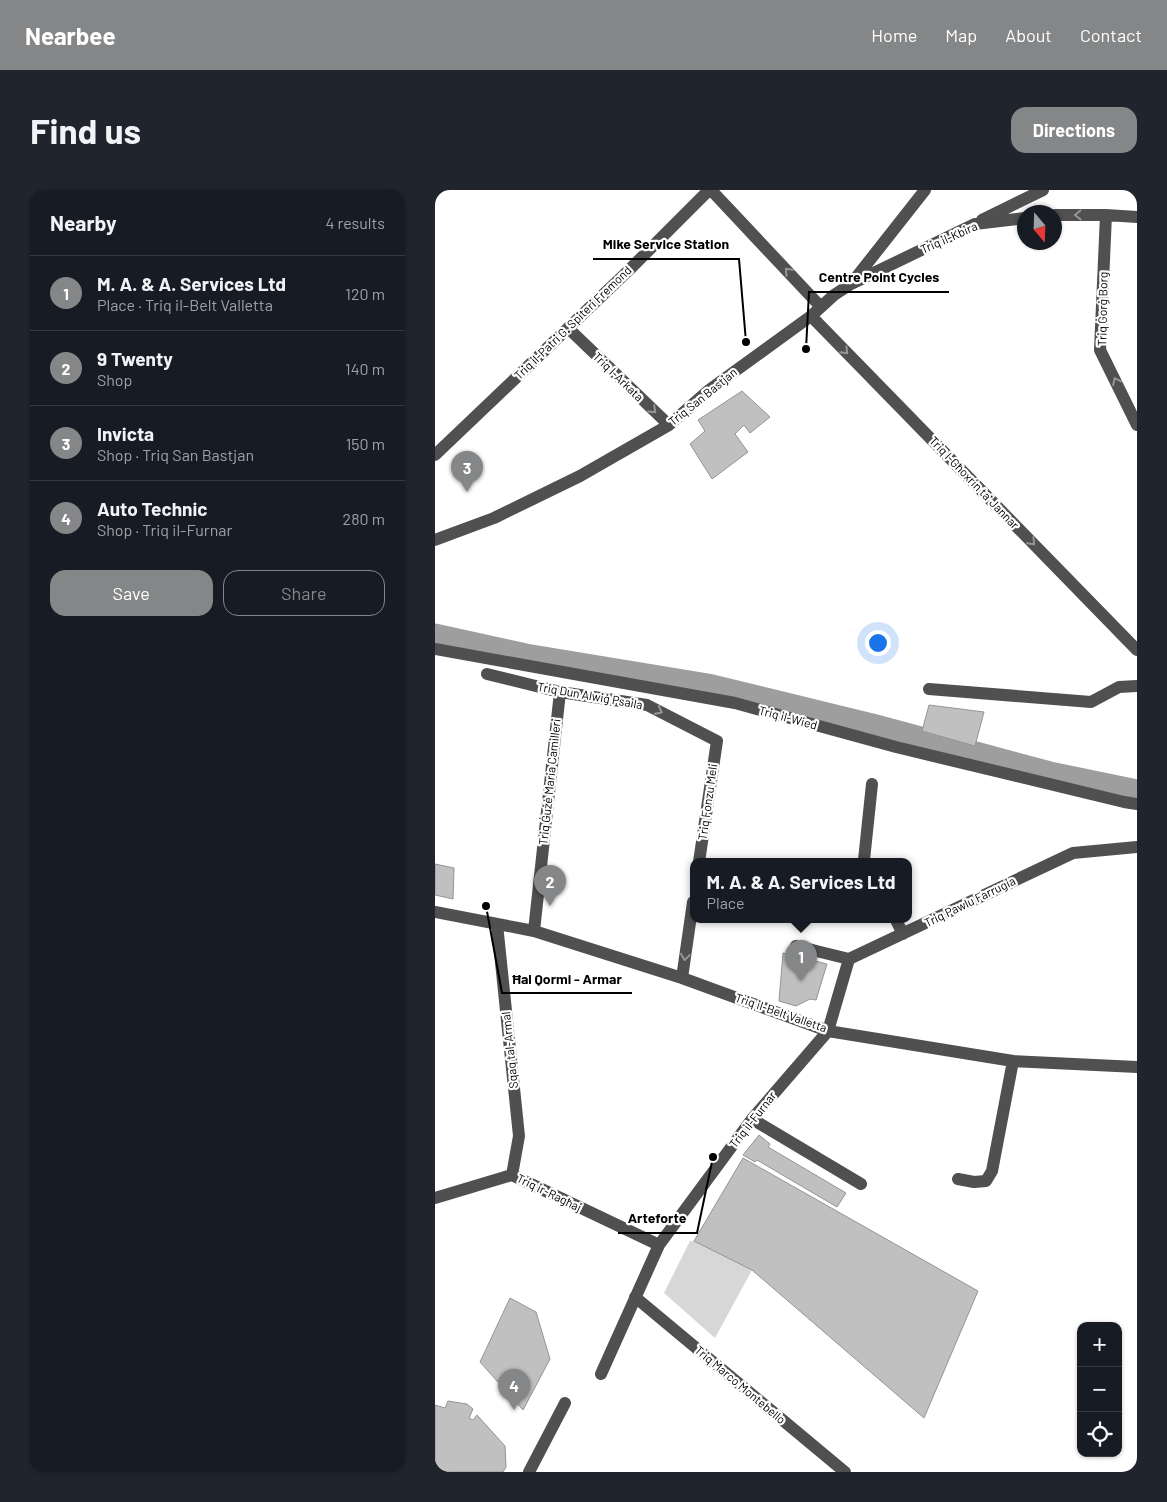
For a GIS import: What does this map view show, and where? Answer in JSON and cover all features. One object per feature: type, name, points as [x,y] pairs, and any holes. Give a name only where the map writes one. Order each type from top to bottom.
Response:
[{"type":"street","points":[[710,190],[821,307]]},
{"type":"street","name":"Triq il-Patri G. Spiteri Fremond","points":[[435,455],[710,190]]},
{"type":"street","points":[[975,224],[1043,190]]},
{"type":"street","name":"Triq San Bastjan","points":[[435,540],[494,518],[580,476],[669,425],[709,390],[811,316],[834,295],[851,284],[919,192]]},
{"type":"street","points":[[1062,215],[1137,217]]},
{"type":"street","name":"Triq Ġorġ Borg","points":[[1106,215],[1101,350],[1137,425]]},
{"type":"street","name":"Triq il-Kbira","points":[[851,284],[975,224],[1017,219]]},
{"type":"street","name":"Triq l-Għoxrin ta' Jannar","points":[[811,316],[1137,650]]},
{"type":"street","name":"Triq l-Arkata","points":[[567,328],[669,425]]},
{"type":"street","name":"Triq il-Wied","points":[[435,649],[735,703],[897,747],[1137,804]]},
{"type":"street","name":"Triq Dun Alwiġ Psaila","points":[[487,674],[560,692],[647,705],[717,741]]},
{"type":"street","points":[[929,689],[1091,702],[1119,686],[1137,686]]},
{"type":"street","name":"Triq Ġużè Maria Camilleri","points":[[534,931],[560,692]]},
{"type":"street","name":"Triq Fonzu Meli","points":[[700,858],[717,741]]},
{"type":"street","points":[[864,858],[872,784]]},
{"type":"street","name":"Triq Pawlu Farrugia","points":[[849,959],[1073,853],[1137,847]]},
{"type":"street","name":"Triq il-Belt Valletta","points":[[435,912],[534,931],[682,978],[828,1030],[1013,1061],[1137,1066]]},
{"type":"street","points":[[682,978],[690,923]]},
{"type":"street","points":[[898,923],[903,934]]},
{"type":"street","name":"Sqaq tal-Armal","points":[[497,924],[519,1136],[512,1175]]},
{"type":"street","points":[[796,946],[849,959],[828,1030]]},
{"type":"street","name":"Triq il-Furnar","points":[[601,1374],[659,1245],[752,1119],[828,1030]]},
{"type":"street","points":[[958,1179],[974,1182],[985,1181],[992,1171],[1013,1061]]},
{"type":"street","points":[[752,1119],[861,1184]]},
{"type":"street","name":"Triq ir-Ragħaj","points":[[435,1198],[512,1175],[659,1245]]},
{"type":"street","name":"Triq Marco Montebello","points":[[635,1297],[845,1472]]},
{"type":"street","points":[[529,1472],[565,1403]]},
{"type":"shaded area","points":[[690,1241],[694,1241],[752,1270],[715,1338],[664,1293]]},
{"type":"building","points":[[742,391],[770,417],[750,433],[744,425],[735,434],[748,452],[712,479],[690,444],[705,431],[698,420]]},
{"type":"building","points":[[929,705],[984,712],[975,746],[922,731]]},
{"type":"building","points":[[435,864],[454,868],[453,899],[435,895]]},
{"type":"building","points":[[783,953],[827,964],[816,1000],[810,999],[796,1006],[779,1001]]},
{"type":"building","points":[[759,1135],[770,1144],[768,1147],[846,1193],[837,1207],[757,1160],[755,1162],[743,1155]]},
{"type":"building","points":[[743,1158],[978,1291],[924,1418],[752,1270],[694,1241]]},
{"type":"building","points":[[510,1298],[536,1312],[550,1359],[523,1410],[480,1362]]},
{"type":"building","points":[[448,1401],[467,1404],[473,1409],[469,1418],[473,1420],[477,1415],[505,1446],[506,1467],[503,1472],[435,1472],[435,1405],[445,1408]]},
{"type":"waterway","points":[[435,634],[526,654],[708,684],[876,725],[1050,772],[1137,790]]},
{"type":"place","name":"Mike Service Station","points":[[746,342]]},
{"type":"place","name":"Centre Point Cycles","points":[[806,349]]},
{"type":"place","name":"Invicta","points":[[467,492]]},
{"type":"place","name":"Ħal Qormi - Armar","points":[[486,906]]},
{"type":"place","name":"9 Twenty","points":[[550,906]]},
{"type":"place","name":"M. A. & A. Services Ltd","points":[[801,981]]},
{"type":"place","name":"Arteforte","points":[[713,1157]]},
{"type":"place","name":"Auto Technic","points":[[514,1410]]}]
